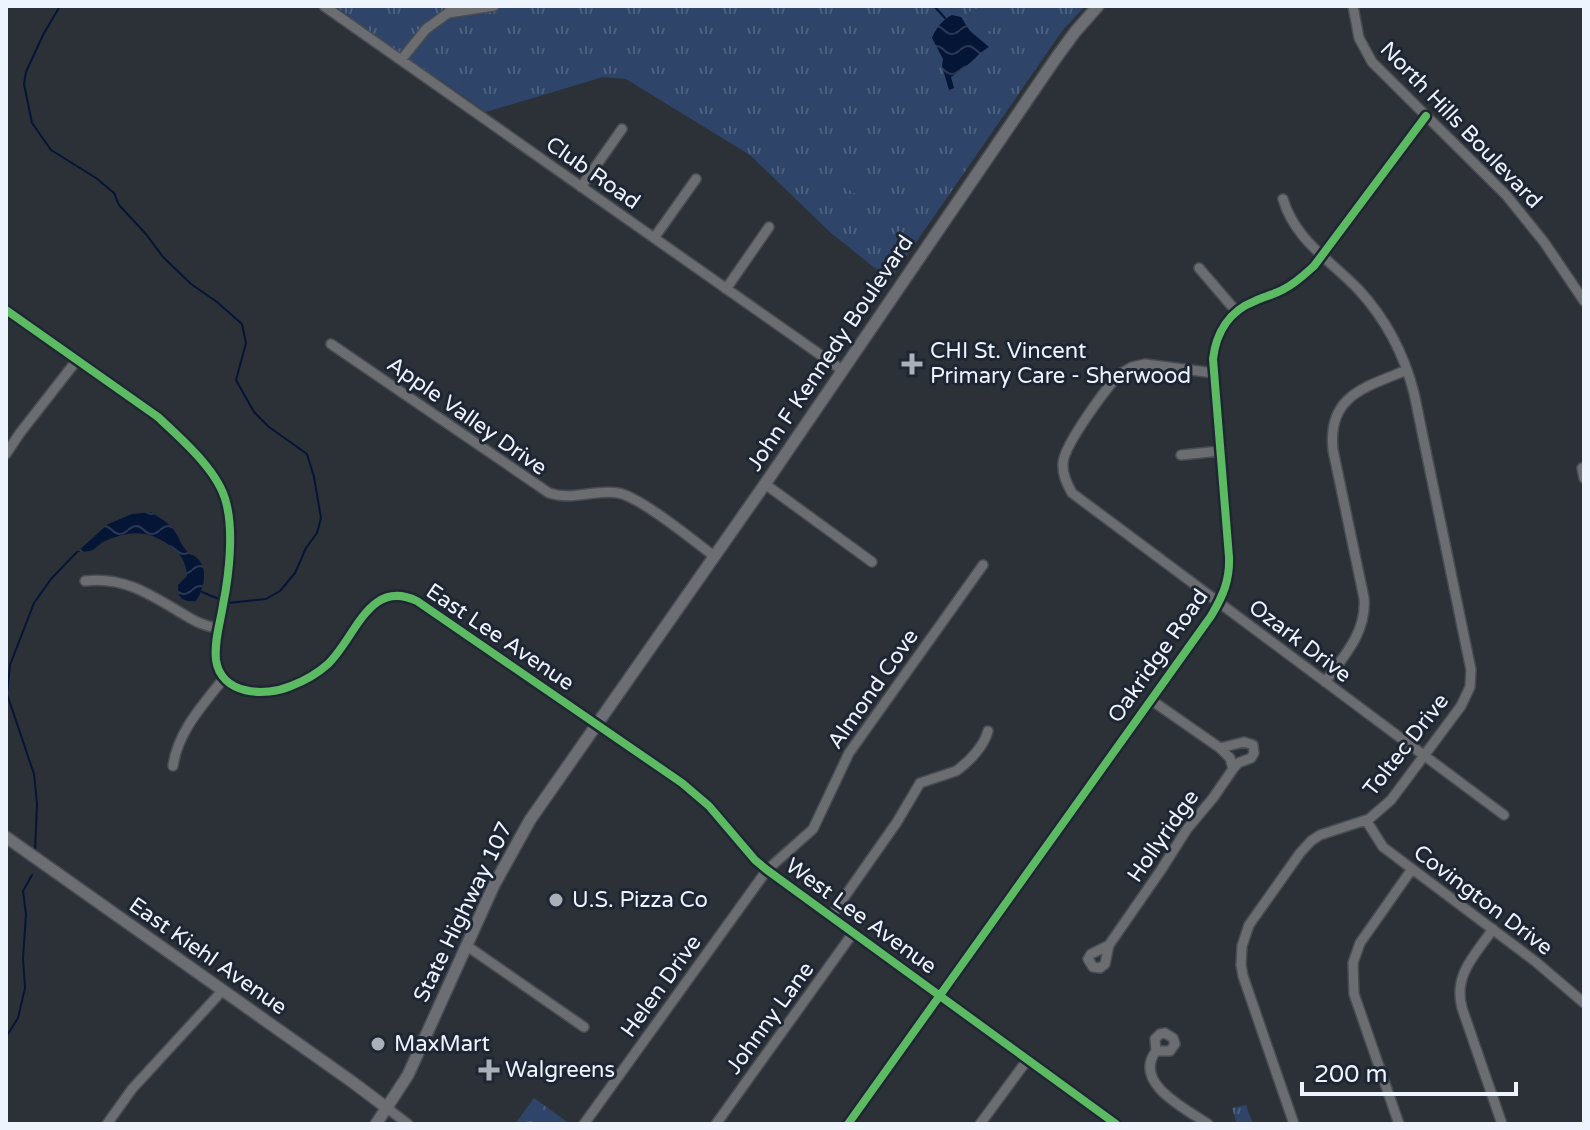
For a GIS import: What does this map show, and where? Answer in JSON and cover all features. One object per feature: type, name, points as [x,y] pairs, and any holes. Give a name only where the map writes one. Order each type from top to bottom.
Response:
[{"type":"main road","name":"John F Kennedy Boulevard","points":[[597,724],[1056,58],[1098,6]]},
{"type":"main road","name":"State Highway 107","points":[[376,1124],[408,1075],[494,885],[516,844],[597,724]]},
{"type":"main road","name":"East Kiehl Avenue","points":[[6,837],[387,1108]]},
{"type":"street","name":"Club Road","points":[[324,6],[842,370]]},
{"type":"street","points":[[401,60],[426,29],[450,10],[494,6]]},
{"type":"street","name":"North Hills Boulevard","points":[[1353,6],[1359,38],[1372,62],[1486,174],[1524,216],[1584,301]]},
{"type":"street","points":[[1199,268],[1236,311],[1285,289],[1322,257],[1426,116]]},
{"type":"street","points":[[581,187],[622,129]]},
{"type":"street","points":[[654,238],[696,179]]},
{"type":"street","name":"Toltec Drive","points":[[1283,199],[1292,222],[1322,257],[1356,287],[1396,342],[1414,393],[1471,670],[1470,687],[1461,706],[1391,800],[1366,820],[1311,841],[1249,925],[1242,946],[1243,976],[1294,1124]]},
{"type":"street","points":[[726,289],[769,227]]},
{"type":"street","points":[[6,310],[158,417],[215,478],[226,500],[229,520],[228,575],[216,644],[217,662],[224,678],[182,736],[173,766]]},
{"type":"street","name":"Oakridge Road","points":[[848,1124],[1218,603],[1230,569],[1213,359],[1216,342],[1236,311]]},
{"type":"street","name":"Apple Valley Drive","points":[[331,344],[549,493],[567,497],[601,491],[626,495],[714,556]]},
{"type":"street","points":[[6,454],[77,360]]},
{"type":"street","name":"Ozark Drive","points":[[1214,373],[1145,364],[1127,369],[1116,379],[1067,447],[1063,468],[1069,488],[1078,498],[1504,815]]},
{"type":"street","points":[[1325,682],[1356,638],[1365,614],[1331,438],[1334,421],[1339,409],[1352,395],[1407,370]]},
{"type":"street","points":[[1181,455],[1220,451]]},
{"type":"street","points":[[765,484],[872,562]]},
{"type":"street","name":"Almond Cove","points":[[767,870],[813,829],[849,753],[983,565]]},
{"type":"street","points":[[85,581],[125,583],[147,592],[196,622],[218,628]]},
{"type":"street","name":"East Lee Avenue","points":[[224,678],[240,688],[257,692],[293,685],[328,664],[375,603],[387,596],[402,595],[417,601],[597,724]]},
{"type":"street","points":[[1151,700],[1220,748],[1230,758],[1233,769]]},
{"type":"street","name":"West Lee Avenue","points":[[597,724],[698,796],[767,870],[1116,1124]]},
{"type":"street","points":[[831,916],[897,822],[920,783],[961,768],[987,737],[988,731]]},
{"type":"street","name":"Hollyridge","points":[[1109,945],[1187,829],[1233,769],[1254,753],[1253,745],[1244,742],[1220,748]]},
{"type":"street","name":"Covington Drive","points":[[1366,820],[1383,847],[1536,962],[1584,1003]]},
{"type":"street","points":[[1399,1124],[1355,998],[1352,973],[1360,943],[1412,869]]},
{"type":"street","name":"Helen Drive","points":[[584,1124],[767,870]]},
{"type":"street","points":[[1493,929],[1464,972],[1459,993],[1502,1124]]},
{"type":"street","name":"Johnny Lane","points":[[716,1124],[853,933]]},
{"type":"street","points":[[467,946],[584,1027]]},
{"type":"street","points":[[107,1124],[132,1089],[223,990]]},
{"type":"street","points":[[1156,1051],[1149,1065],[1153,1082],[1208,1124]]},
{"type":"street","points":[[980,1124],[1028,1059]]},
{"type":"street","points":[[387,1108],[408,1124]]},
{"type":"street","points":[[1096,1124],[1103,1115]]},
{"type":"green space","points":[[335,6],[1085,6],[1062,31],[890,280],[831,233],[750,155],[626,79],[603,77],[486,112],[439,79],[401,60],[353,27],[351,17]]},
{"type":"green space","points":[[973,9],[990,10],[997,16],[998,25],[989,31],[975,30],[968,20],[969,12]]},
{"type":"green space","points":[[464,75],[490,76],[493,83],[468,91],[463,87]]},
{"type":"green space","points":[[858,173],[875,186],[873,199],[847,188],[848,177]]},
{"type":"green space","points":[[534,1098],[570,1124],[515,1124]]},
{"type":"green space","points":[[1246,1105],[1253,1124],[1237,1124],[1232,1108]]},
{"type":"water","points":[[952,15],[961,17],[970,31],[989,47],[951,77],[954,88],[949,90],[943,59],[932,38],[940,24]]},
{"type":"water","points":[[151,512],[171,526],[184,548],[201,563],[204,579],[196,601],[185,600],[179,594],[178,585],[187,576],[182,558],[173,548],[153,536],[138,533],[122,535],[91,550],[77,552],[108,524],[132,514]]},
{"type":"waterway","points":[[60,6],[26,72],[24,84],[32,123],[51,150],[114,193],[119,205],[163,257],[191,284],[242,324],[246,343],[236,380],[254,412],[269,427],[307,454],[314,477],[321,518],[317,533],[306,548],[295,573],[280,591],[266,599],[228,603]]},
{"type":"waterway","points":[[934,6],[945,18]]},
{"type":"waterway","points":[[35,852],[37,804],[34,774],[7,694],[10,665],[34,603],[51,579],[77,552]]},
{"type":"waterway","points":[[202,592],[219,599]]},
{"type":"waterway","points":[[6,1037],[18,1018],[25,988],[23,958],[26,914],[23,891],[32,875]]},
{"type":"cycle path","points":[[848,1124],[1219,602],[1227,581],[1229,557],[1213,359],[1225,324],[1246,305],[1288,287],[1314,266],[1426,116]]},
{"type":"cycle path","points":[[6,310],[158,417],[198,456],[215,478],[226,502],[230,526],[229,567],[216,660],[220,672],[235,687],[269,692],[296,684],[328,664],[375,604],[387,597],[401,596],[417,601],[682,783],[709,806],[767,870],[1116,1124]]},
{"type":"place","name":"CHI St. Vincent Primary Care - Sherwood","points":[[912,364]]},
{"type":"place","name":"U.S. Pizza Co","points":[[556,900]]},
{"type":"place","name":"MaxMart","points":[[378,1044]]},
{"type":"place","name":"Walgreens","points":[[489,1070]]}]
